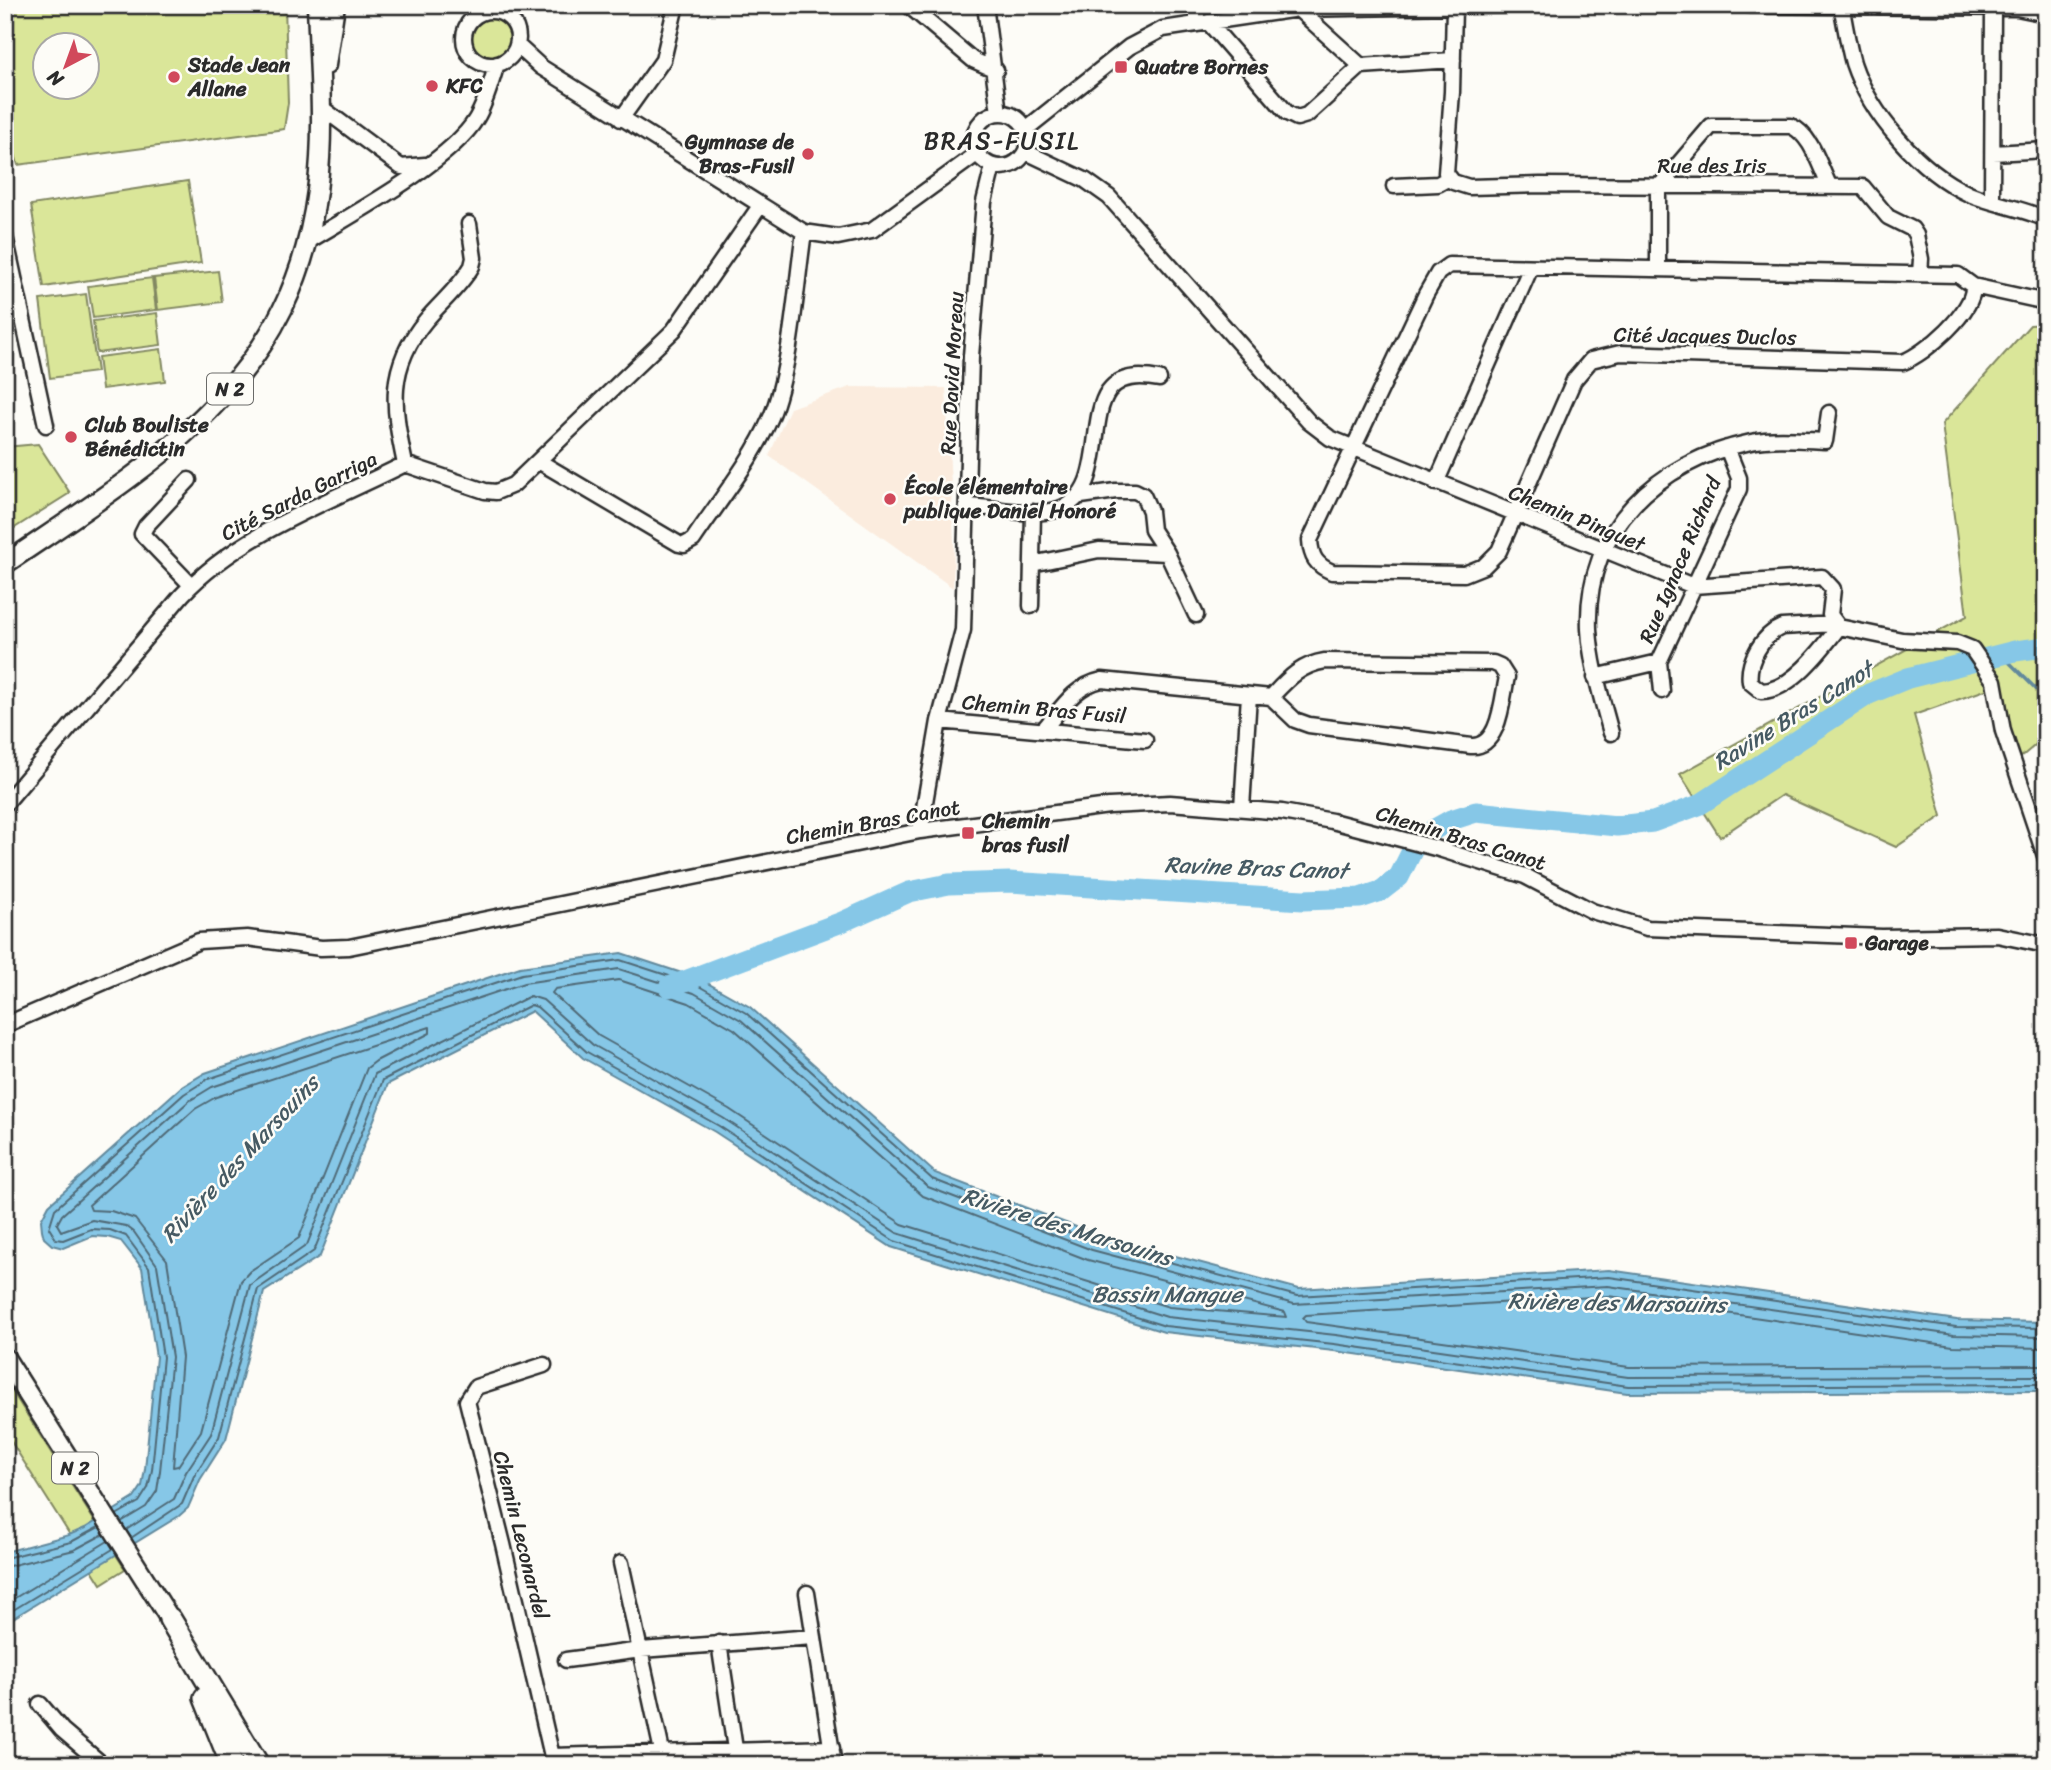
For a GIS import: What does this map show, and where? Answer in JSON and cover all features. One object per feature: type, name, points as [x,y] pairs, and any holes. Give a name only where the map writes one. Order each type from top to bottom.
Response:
[{"type":"highway","points":[[170,1619],[232,1765]]},
{"type":"highway","name":"N 2","points":[[170,1619],[258,1765]]},
{"type":"main road","name":"N 2","points":[[317,5],[323,86]]},
{"type":"main road","name":"N 2","points":[[5,564],[127,481],[180,441],[242,375],[264,344],[286,303],[307,242],[317,192],[323,86],[335,5]]},
{"type":"main road","name":"N 2","points":[[5,1358],[170,1619]]},
{"type":"street","points":[[621,119],[663,60],[676,5]]},
{"type":"street","points":[[908,5],[974,60],[996,71]]},
{"type":"street","points":[[985,5],[996,71],[999,113]]},
{"type":"street","points":[[1197,5],[1203,23],[1287,113],[1297,118],[1307,115],[1360,66],[1453,60]]},
{"type":"street","points":[[1026,130],[1072,90],[1147,35],[1163,29],[1298,9],[1511,5]]},
{"type":"street","points":[[1749,5],[2017,8],[2046,14]]},
{"type":"street","points":[[1449,178],[1446,173],[1454,7]]},
{"type":"street","points":[[1841,7],[1854,65],[1886,125],[1913,155],[1942,179],[1970,194],[2046,219]]},
{"type":"street","points":[[1992,200],[1993,8]]},
{"type":"street","points":[[487,92],[480,62],[468,52],[464,36],[470,20],[499,9],[514,24],[517,45],[541,67],[803,232],[838,237],[872,230],[978,153]]},
{"type":"street","points":[[1298,9],[1360,66]]},
{"type":"street","points":[[307,242],[426,165],[463,137],[475,121],[502,62],[517,45]]},
{"type":"street","points":[[480,62],[541,67]]},
{"type":"street","points":[[322,108],[401,167],[426,165]]},
{"type":"street","points":[[999,113],[1019,119],[1026,130],[1026,152],[1013,164],[993,166],[978,153],[974,141],[977,129],[990,116],[999,113]]},
{"type":"street","points":[[1658,269],[1658,188],[1705,131],[1720,125],[1797,128],[1806,138],[1830,187]]},
{"type":"street","points":[[1993,153],[2046,150]]},
{"type":"street","name":"Chemin Pinguet","points":[[1026,152],[1085,180],[1109,197],[1309,422],[1330,438],[1693,586],[1822,577],[1833,589],[1830,615],[1837,626]]},
{"type":"street","name":"Rue David Moreau","points":[[920,831],[939,721],[963,630],[971,356],[984,202],[993,166]]},
{"type":"street","name":"Rue des Iris","points":[[1394,186],[1438,184],[1449,178],[1469,187],[1540,185],[1868,189],[1888,218],[1912,229],[1919,246],[1920,274]]},
{"type":"street","name":"Cité Sarda Garriga","points":[[5,804],[191,585],[242,545],[405,464],[496,492],[513,485],[540,462],[674,330],[760,206]]},
{"type":"street","points":[[405,464],[394,399],[401,363],[404,353],[425,321],[456,288],[472,266],[474,258],[469,224]]},
{"type":"street","points":[[540,462],[679,544],[693,540],[772,415],[781,387],[803,232]]},
{"type":"street","points":[[5,236],[46,425]]},
{"type":"street","name":"Cité Jacques Duclos","points":[[1973,286],[1970,302],[1930,347],[1903,362],[1620,353],[1591,360],[1574,380],[1516,516],[1492,560],[1475,572],[1464,575],[1332,572],[1315,561],[1310,540],[1438,273],[1449,265],[1958,275],[1973,286],[2046,302]]},
{"type":"street","points":[[1436,483],[1531,267]]},
{"type":"street","points":[[1082,496],[1087,486],[1102,401],[1108,389],[1120,382],[1159,379]]},
{"type":"street","points":[[1611,733],[1591,654],[1590,607],[1603,551],[1620,520],[1674,469],[1702,455],[1754,441],[1825,441],[1829,413]]},
{"type":"street","name":"Rue Ignace Richard","points":[[1662,691],[1659,662],[1740,484],[1727,448]]},
{"type":"street","points":[[190,480],[146,526],[142,534],[191,585]]},
{"type":"street","points":[[967,506],[1033,512],[1060,509],[1082,496],[1109,491],[1135,491],[1143,495],[1150,511],[1152,530],[1167,553],[1196,615]]},
{"type":"street","points":[[1031,606],[1033,512]]},
{"type":"street","points":[[1032,564],[1098,550],[1167,553]]},
{"type":"street","points":[[1837,626],[1808,664],[1775,688],[1761,691],[1750,682],[1750,664],[1774,630],[1782,627],[1837,626],[1902,640],[1957,643],[1972,649],[1994,681],[2003,732],[2046,859]]},
{"type":"street","points":[[1044,729],[1070,697],[1084,685],[1102,680],[1271,697],[1295,720],[1309,725],[1478,746],[1492,737],[1507,677],[1500,666],[1493,663],[1325,661],[1296,672],[1271,697]]},
{"type":"street","points":[[1595,677],[1659,662]]},
{"type":"street","points":[[1242,808],[1249,695]]},
{"type":"street","name":"Chemin Bras Fusil","points":[[939,721],[1145,740]]},
{"type":"street","name":"Chemin Bras Canot","points":[[5,1024],[199,941],[247,938],[321,948],[349,947],[920,831],[1109,806],[1170,803],[1242,808],[1332,821],[1439,849],[1525,876],[1592,911],[1647,928],[1882,937],[1997,935],[2046,945]]},
{"type":"street","name":"Chemin Leconardel","points":[[544,1365],[476,1387],[467,1401],[553,1760]]},
{"type":"street","points":[[621,1563],[663,1759]]},
{"type":"street","points":[[807,1593],[834,1765]]},
{"type":"street","points":[[566,1660],[641,1650],[814,1637]]},
{"type":"street","points":[[719,1643],[735,1749]]},
{"type":"street","points":[[40,1704],[62,1730],[103,1765]]},
{"type":"street","points":[[553,1760],[663,1759],[735,1749],[832,1748]]},
{"type":"shaded area","name":"École élémentaire publique Daniel Honoré","points":[[850,387],[946,388],[954,542],[953,588],[769,456],[790,408]]},
{"type":"green space","name":"Stade Jean Allane","points":[[5,5],[285,5],[288,103],[284,129],[18,165],[15,154],[5,156]]},
{"type":"green space","points":[[491,16],[506,22],[512,37],[506,52],[491,58],[476,52],[470,37],[476,22]]},
{"type":"green space","points":[[188,181],[201,263],[44,287],[31,205]]},
{"type":"green space","points":[[218,271],[222,302],[158,310],[154,278]]},
{"type":"green space","points":[[152,278],[156,310],[93,318],[88,286]]},
{"type":"green space","points":[[86,294],[97,372],[50,378],[40,300]]},
{"type":"green space","points":[[157,313],[161,345],[97,353],[93,321]]},
{"type":"green space","points":[[2046,324],[2046,736],[2020,758],[1988,689],[1914,715],[1942,816],[1896,847],[1782,795],[1720,837],[1680,774],[1967,616],[1942,424],[2030,325]]},
{"type":"green space","points":[[161,349],[165,381],[102,389],[98,357]]},
{"type":"green space","points":[[38,444],[70,493],[5,534],[5,447]]},
{"type":"green space","points":[[5,1380],[125,1569],[101,1584],[5,1432]]},
{"type":"water","points":[[621,953],[700,979],[750,1007],[935,1173],[1097,1235],[1299,1289],[1609,1270],[1957,1320],[2046,1322],[2046,1391],[1627,1393],[1334,1351],[1164,1332],[891,1247],[715,1132],[583,1058],[532,1011],[388,1084],[320,1256],[264,1292],[226,1439],[200,1480],[188,1508],[5,1623],[5,1552],[69,1535],[85,1528],[134,1498],[142,1486],[145,1469],[156,1357],[142,1268],[121,1241],[107,1237],[92,1236],[63,1248],[52,1245],[44,1238],[41,1220],[49,1205],[180,1088],[205,1073],[520,967]]},
{"type":"waterway","name":"Ravine Bras Canot","points":[[669,987],[842,922],[909,892],[949,884],[1009,882],[1303,900],[1360,898],[1381,891],[1399,877],[1413,849],[1433,830],[1451,820],[1476,812],[1617,826],[1653,822],[1699,805],[1869,694],[1908,678],[2015,651],[2046,647]]},
{"type":"waterway","points":[[2002,655],[2046,699]]},
{"type":"place","name":"Quatre Bornes","points":[[1121,67]]},
{"type":"place","name":"Stade Jean Allane","points":[[174,77]]},
{"type":"place","name":"KFC","points":[[432,86]]},
{"type":"place","name":"Gymnase de Bras-Fusil","points":[[808,154]]},
{"type":"place","name":"Club Bouliste Bénédictin","points":[[71,437]]},
{"type":"place","name":"École élémentaire publique Daniel Honoré","points":[[890,499]]},
{"type":"place","name":"Chemin bras fusil","points":[[968,833]]},
{"type":"place","name":"Garage","points":[[1851,943]]},
{"type":"district","name":"BRAS-FUSIL","points":[[1002,141]]},
{"type":"water label","name":"Rivière des Marsouins","points":[[240,1159]]},
{"type":"water label","name":"Rivière des Marsouins","points":[[1067,1227]]},
{"type":"water label","name":"Bassin Mangue","points":[[1167,1294]]},
{"type":"water label","name":"Rivière des Marsouins","points":[[1617,1303]]}]
